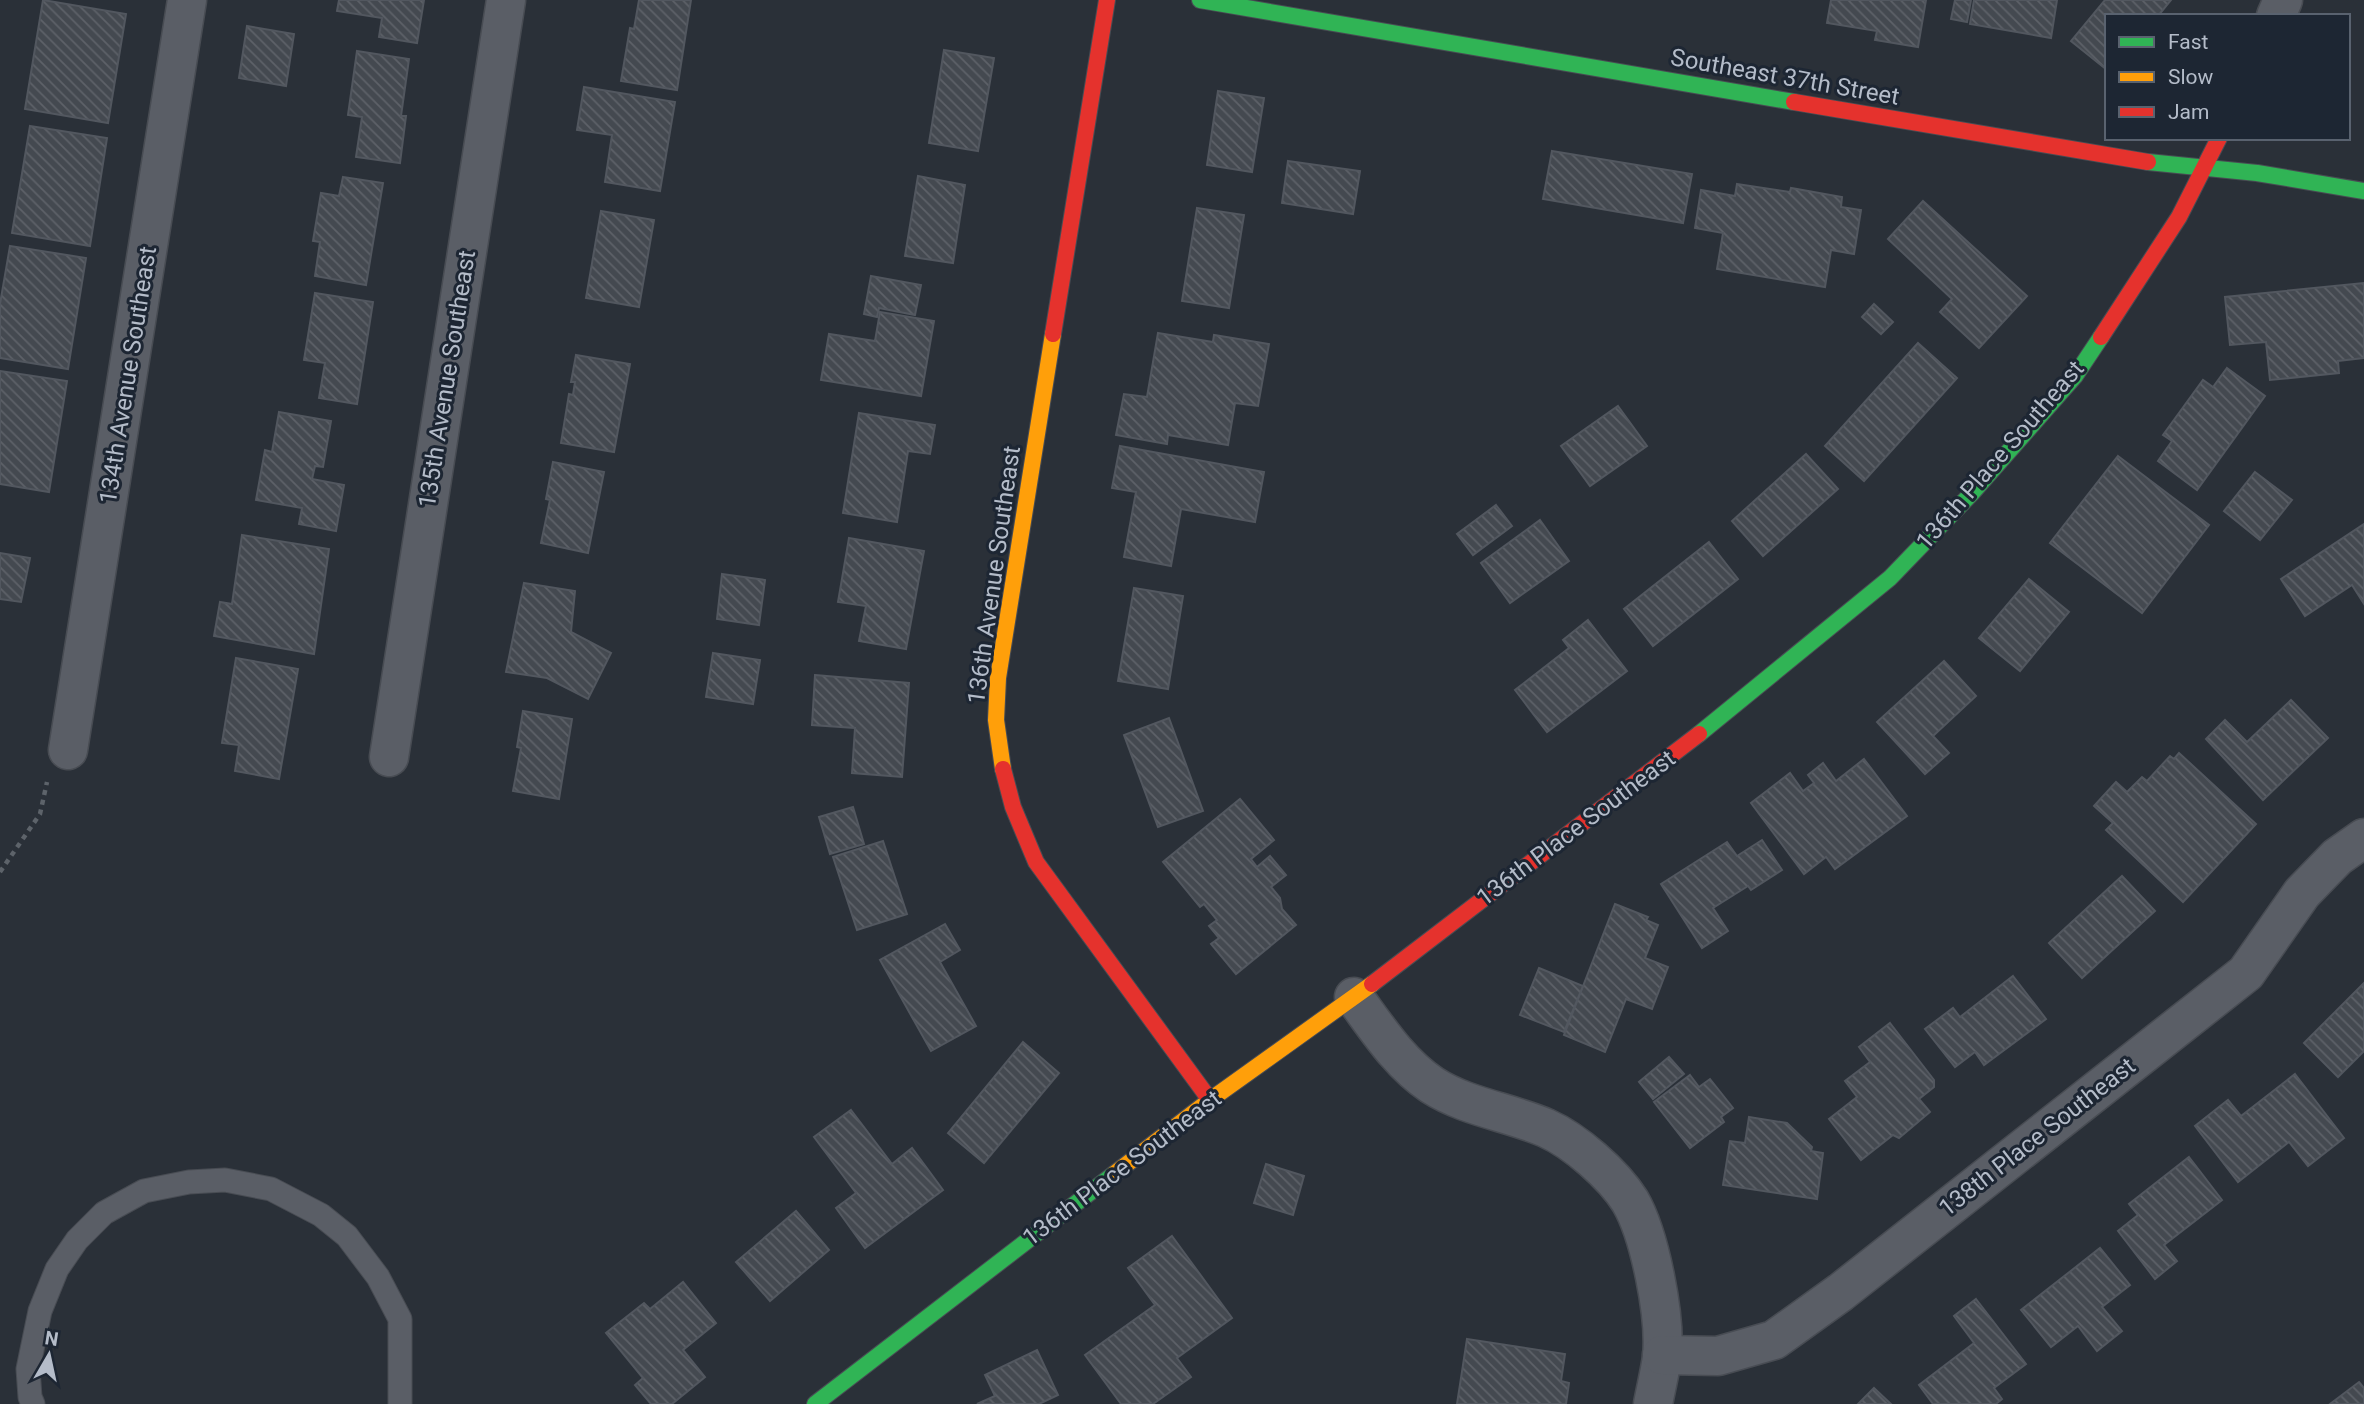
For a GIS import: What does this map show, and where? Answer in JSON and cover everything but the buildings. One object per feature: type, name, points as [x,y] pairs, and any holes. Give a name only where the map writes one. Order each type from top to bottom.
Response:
[{"type":"street","name":"134th Avenue Southeast","points":[[56,760],[187,0]]},
{"type":"street","name":"135th Avenue Southeast","points":[[389,757],[506,0]]},
{"type":"street","name":"136th Avenue Southeast","points":[[1107,0],[998,678],[996,720],[1003,772],[1013,807],[1036,862],[1210,1100]]},
{"type":"street","name":"Southeast 37th Street","points":[[1200,0],[2143,162],[2257,173],[2364,191]]},
{"type":"street","name":"136th Place Southeast","points":[[816,1404],[1210,1100],[1354,997],[1695,737],[1890,578],[1972,493],[2075,376],[2179,217],[2218,140]]},
{"type":"street","name":"138th Place Southeast","points":[[1662,1355],[1718,1356],[1774,1340],[1841,1292],[2246,973],[2302,893],[2337,858],[2364,838]]},
{"type":"street","points":[[1354,997],[1392,1048],[1432,1085],[1455,1097],[1549,1129],[1581,1147],[1629,1201],[1648,1247],[1658,1298],[1662,1355],[1653,1404]]},
{"type":"lane","points":[[33,1404],[28,1369],[40,1311],[57,1269],[77,1240],[104,1213],[144,1191],[189,1182],[225,1180],[271,1189],[321,1215],[347,1236],[378,1278],[400,1318],[400,1404]]},
{"type":"path","points":[[0,872],[40,814],[56,760]]},
{"type":"traffic: fast","points":[[1200,0],[1794,102]]},
{"type":"traffic: fast","points":[[2148,162],[2257,173],[2364,191]]},
{"type":"traffic: fast","points":[[1699,734],[1890,578],[1972,493],[2075,376],[2101,337]]},
{"type":"traffic: fast","points":[[815,1404],[1114,1174]]},
{"type":"traffic: slow","points":[[1003,769],[996,720],[998,678],[1053,334]]},
{"type":"traffic: slow","points":[[1114,1174],[1210,1100],[1372,984]]},
{"type":"traffic: jam","points":[[1053,334],[1107,0]]},
{"type":"traffic: jam","points":[[1794,102],[2148,162]]},
{"type":"traffic: jam","points":[[2101,337],[2179,217],[2218,140]]},
{"type":"traffic: jam","points":[[1372,984],[1699,734]]},
{"type":"traffic: jam","points":[[1003,769],[1013,807],[1036,862],[1210,1100]]}]
